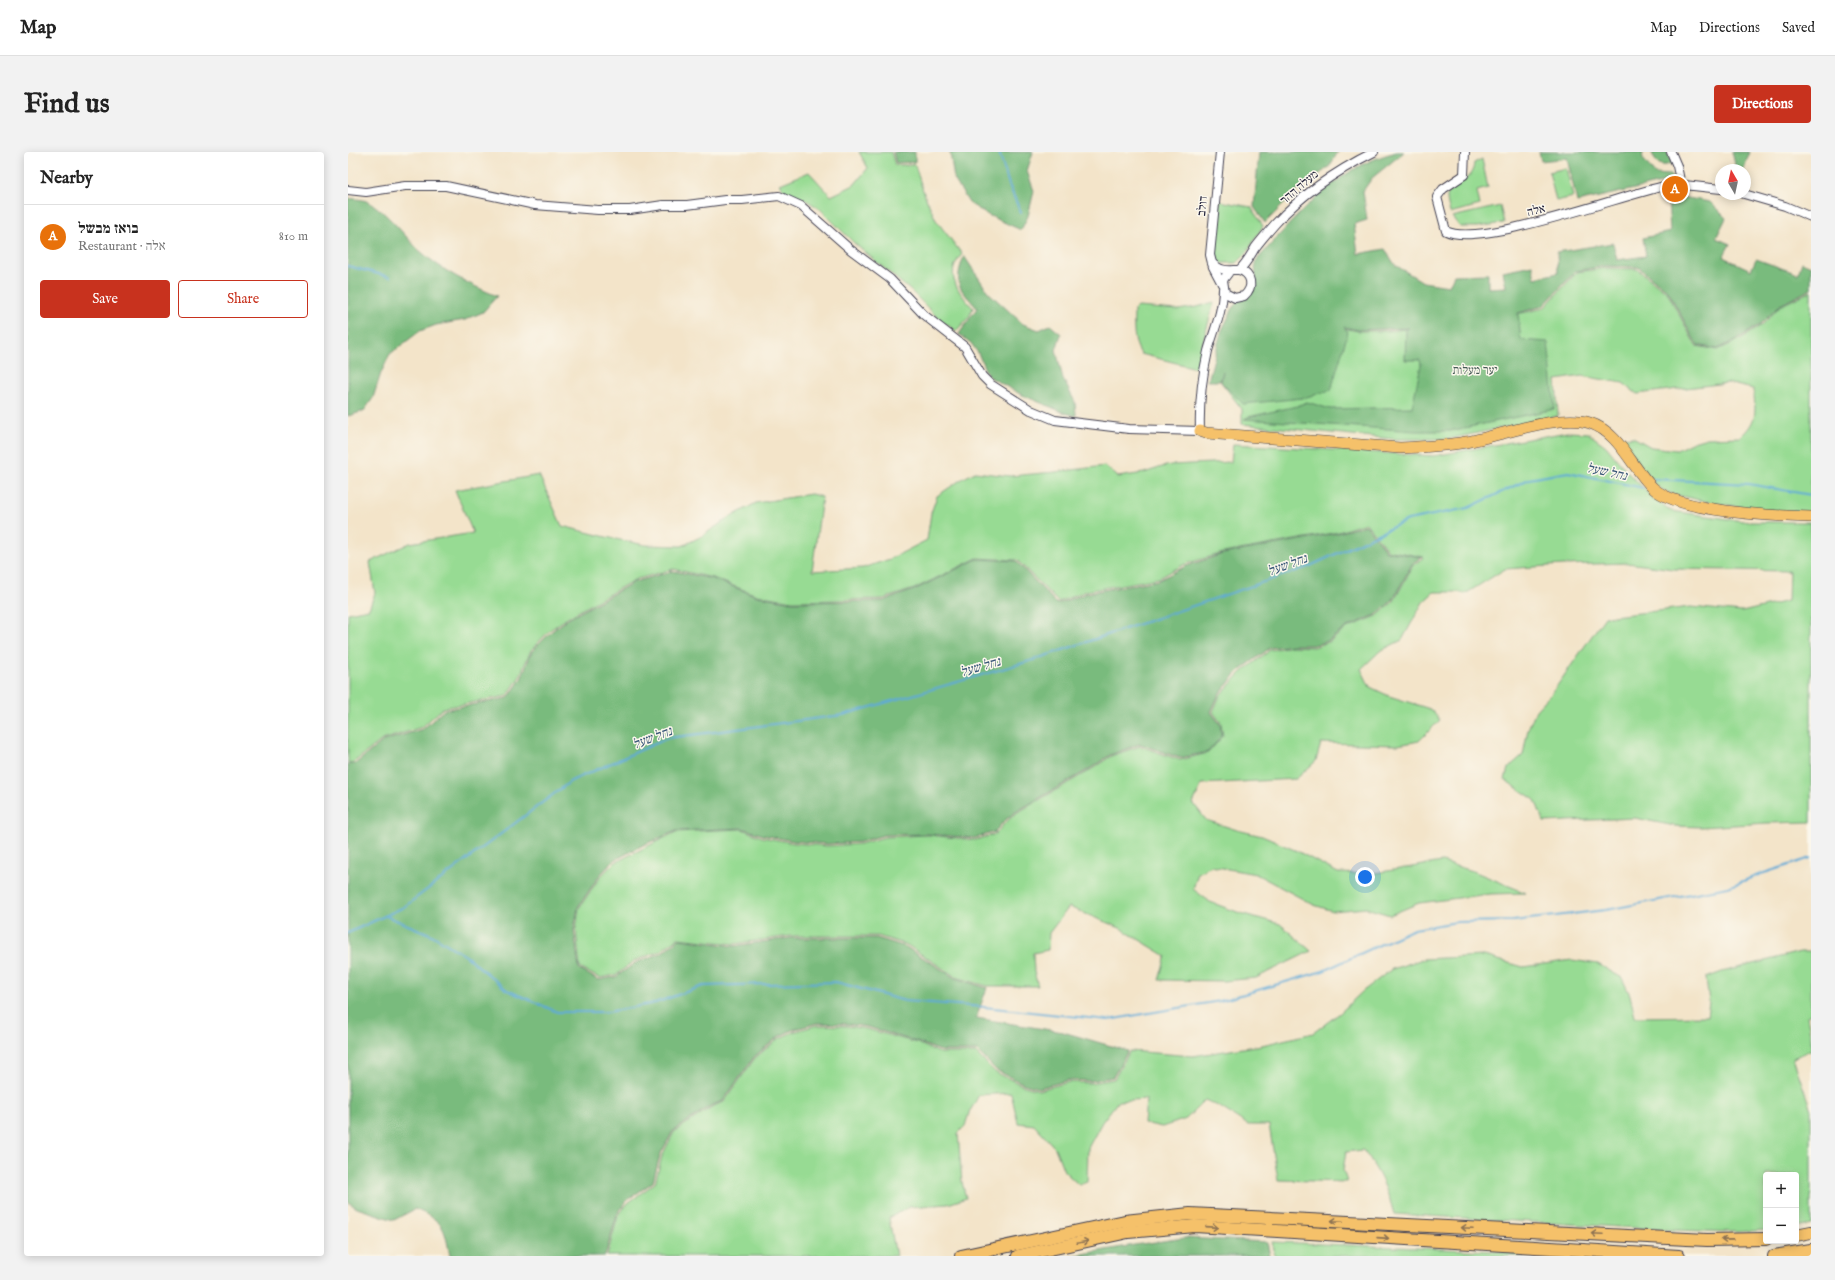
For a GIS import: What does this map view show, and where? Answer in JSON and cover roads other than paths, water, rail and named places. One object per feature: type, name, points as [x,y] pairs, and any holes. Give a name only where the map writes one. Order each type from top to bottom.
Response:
[{"type":"highway","points":[[961,1256],[1125,1221],[1190,1214],[1707,1240],[1763,1239]]},
{"type":"highway","points":[[1018,1256],[1128,1232],[1195,1226],[1679,1256]]},
{"type":"highway","points":[[1799,1234],[1811,1232]]},
{"type":"highway","points":[[1774,1256],[1811,1250]]},
{"type":"main road","points":[[1200,431],[1206,433],[1400,448],[1428,447],[1465,442],[1563,420],[1573,420],[1590,423],[1609,434],[1640,474],[1663,496],[1678,502],[1713,509],[1788,517],[1811,517]]},
{"type":"street","name":"דולב","points":[[1220,152],[1210,245],[1212,262],[1223,286]]},
{"type":"street","name":"מעלה ההר","points":[[1238,270],[1245,264],[1277,222],[1306,195],[1339,171],[1374,152]]},
{"type":"street","name":"אלה","points":[[1465,152],[1464,175],[1443,189],[1438,197],[1446,231],[1459,235],[1486,232],[1534,223],[1652,189],[1681,185],[1715,188]]},
{"type":"street","points":[[1671,152],[1677,166],[1681,185]]},
{"type":"street","points":[[348,190],[366,192],[405,186],[446,186],[534,204],[598,210],[630,210],[663,205],[687,205],[725,200],[742,200],[780,196],[801,206],[851,250],[890,280],[924,315],[965,347],[982,376],[990,384],[1031,410],[1048,418],[1059,421],[1129,429],[1200,431],[1200,413],[1204,372],[1214,332],[1221,312],[1223,286],[1226,275],[1229,272]]},
{"type":"street","points":[[1751,196],[1785,206],[1811,217]]},
{"type":"street","points":[[1221,312],[1232,301],[1248,293],[1250,287],[1251,255]]},
{"type":"street","points":[[1212,262],[1218,268],[1229,272],[1238,270],[1243,271],[1250,278]]},
{"type":"street","points":[[1223,286],[1229,296],[1240,298]]},
{"type":"waterway","points":[[999,152],[1009,185],[1021,213]]},
{"type":"waterway","points":[[348,266],[390,277]]},
{"type":"waterway","name":"נחל שעל","points":[[348,933],[404,907],[571,781],[668,738],[843,715],[1030,661],[1308,567],[1408,520],[1468,508],[1529,479],[1568,472],[1643,488]]},
{"type":"waterway","name":"נחל שעל","points":[[1653,479],[1749,484],[1811,495]]},
{"type":"waterway","points":[[386,916],[432,935],[466,956],[507,990],[557,1012],[608,1012],[655,1003],[703,986],[836,982],[905,1001],[984,1007],[1108,1020],[1220,1001],[1323,971],[1414,929],[1457,922],[1513,921],[1606,910],[1728,887],[1761,874],[1811,858]]},
{"type":"place","name":"בואז מבשל","points":[[1675,189]]},
{"type":"park label","name":"יער מעלות","points":[[1475,370]]}]
